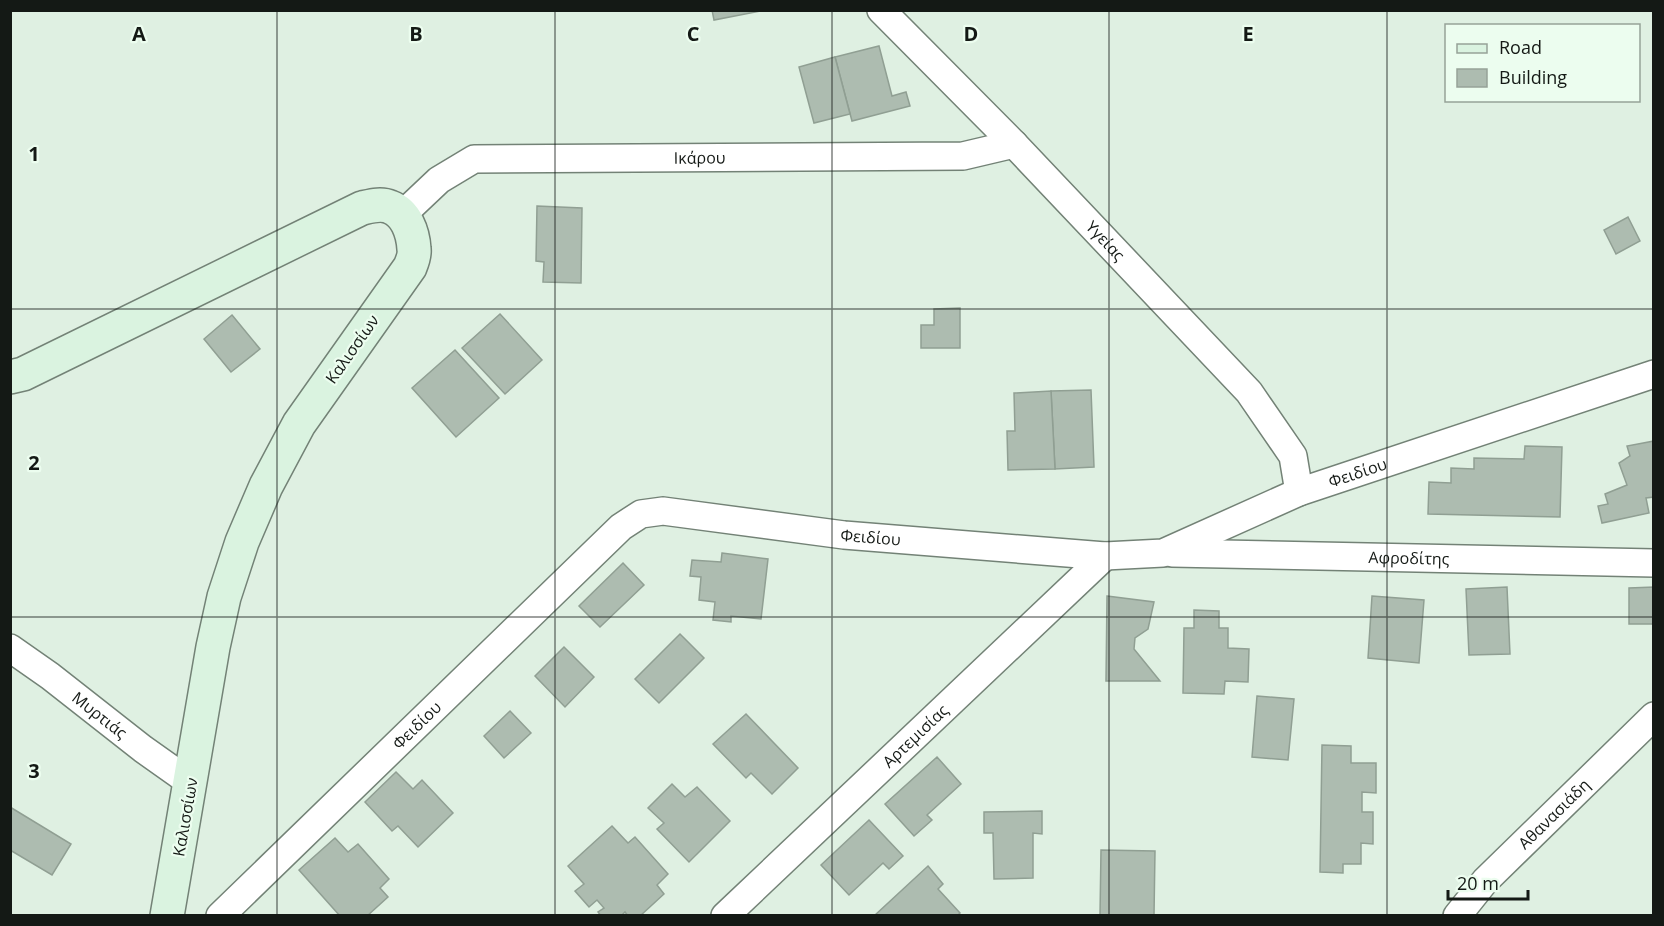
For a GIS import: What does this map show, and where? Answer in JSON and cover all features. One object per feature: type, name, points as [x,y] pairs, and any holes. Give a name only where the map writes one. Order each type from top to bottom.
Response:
[{"type":"main road","points":[[10,377],[23,374],[105,336],[362,208],[375,205],[388,206],[403,214]]},
{"type":"main road","name":"Καλισσίων","points":[[175,911],[191,783],[213,646],[224,597],[242,542],[266,486],[299,424],[410,267],[415,251],[403,214]]},
{"type":"street","name":"Υγείας","points":[[881,10],[1014,144],[1249,392],[1293,456],[1299,492]]},
{"type":"street","name":"Ικάρου","points":[[403,214],[439,180],[474,159],[963,156],[1014,144]]},
{"type":"street","name":"Φειδίου","points":[[220,915],[621,526],[641,514],[663,511],[844,535],[1105,556],[1164,553],[1299,492],[1653,374]]},
{"type":"street","name":"Αφροδίτης","points":[[1164,553],[1653,563]]},
{"type":"street","name":"Αρτεμισίας","points":[[725,915],[1105,556]]},
{"type":"street","name":"Μυρτιάς","points":[[10,648],[50,676],[142,749],[191,783]]},
{"type":"street","name":"Αθανασιάδη","points":[[1457,915],[1485,881],[1653,716]]},
{"type":"building","points":[[712,10],[761,10],[761,11],[714,20]]},
{"type":"building","points":[[879,46],[892,96],[906,92],[910,106],[852,121],[835,57]]},
{"type":"building","points":[[835,57],[850,114],[814,123],[799,67]]},
{"type":"building","points":[[537,206],[582,208],[581,283],[543,282],[544,262],[536,261]]},
{"type":"building","points":[[1628,217],[1640,241],[1616,254],[1604,230]]},
{"type":"building","points":[[960,308],[960,348],[921,348],[921,325],[934,325],[934,309]]},
{"type":"building","points":[[500,314],[542,360],[505,394],[462,348]]},
{"type":"building","points":[[232,315],[260,349],[231,372],[204,339]]},
{"type":"building","points":[[455,350],[499,398],[456,437],[412,388]]},
{"type":"building","points":[[1091,390],[1094,467],[1055,469],[1051,391]]},
{"type":"building","points":[[1051,391],[1055,469],[1008,470],[1007,431],[1015,431],[1014,393]]},
{"type":"building","points":[[1654,441],[1654,497],[1646,498],[1649,513],[1602,523],[1598,506],[1608,504],[1605,494],[1627,485],[1619,463],[1630,456],[1627,446]]},
{"type":"building","points":[[1525,446],[1562,447],[1560,517],[1428,514],[1429,482],[1451,483],[1451,468],[1474,469],[1474,458],[1524,459]]},
{"type":"building","points":[[722,553],[768,559],[761,619],[731,616],[731,622],[713,620],[715,602],[699,600],[701,577],[690,576],[692,560],[721,562]]},
{"type":"building","points":[[623,563],[644,585],[600,627],[579,606]]},
{"type":"building","points":[[1507,587],[1510,654],[1469,655],[1466,589]]},
{"type":"building","points":[[1654,587],[1653,624],[1629,624],[1629,588]]},
{"type":"building","points":[[1107,596],[1154,602],[1148,629],[1135,638],[1134,649],[1160,681],[1106,681]]},
{"type":"building","points":[[1372,596],[1424,600],[1419,663],[1368,658]]},
{"type":"building","points":[[1194,610],[1219,611],[1219,628],[1228,628],[1228,648],[1249,649],[1248,682],[1225,681],[1224,694],[1183,693],[1184,628],[1194,628]]},
{"type":"building","points":[[680,634],[704,658],[659,703],[635,679]]},
{"type":"building","points":[[564,647],[594,677],[565,707],[535,676]]},
{"type":"building","points":[[1257,696],[1294,699],[1288,760],[1252,757]]},
{"type":"building","points":[[510,711],[531,733],[504,758],[484,736]]},
{"type":"building","points":[[746,714],[798,768],[772,794],[751,773],[746,778],[713,744]]},
{"type":"building","points":[[1322,745],[1351,746],[1351,763],[1376,763],[1376,793],[1362,792],[1362,812],[1373,812],[1373,844],[1361,843],[1361,864],[1343,864],[1343,873],[1320,872]]},
{"type":"building","points":[[937,757],[961,784],[927,815],[932,820],[914,836],[885,804]]},
{"type":"building","points":[[396,772],[413,789],[422,780],[453,813],[418,847],[398,826],[392,831],[365,802]]},
{"type":"building","points":[[672,784],[685,797],[697,787],[730,821],[689,862],[657,829],[664,823],[648,808]]},
{"type":"building","points":[[10,807],[71,844],[52,875],[10,850]]},
{"type":"building","points":[[1042,811],[1042,834],[1033,833],[1033,878],[994,879],[993,833],[984,833],[984,812]]},
{"type":"building","points":[[869,820],[903,856],[889,869],[883,863],[849,895],[821,865]]},
{"type":"building","points":[[612,826],[628,843],[635,837],[668,874],[657,885],[664,894],[640,916],[628,916],[625,912],[621,916],[601,916],[598,912],[604,908],[597,900],[589,907],[575,891],[584,884],[568,866]]},
{"type":"building","points":[[335,838],[348,852],[358,844],[389,879],[380,888],[388,897],[367,916],[340,916],[299,870]]},
{"type":"building","points":[[1101,850],[1155,851],[1154,916],[1100,916]]},
{"type":"building","points":[[928,866],[943,884],[938,889],[960,913],[957,916],[874,916]]}]
